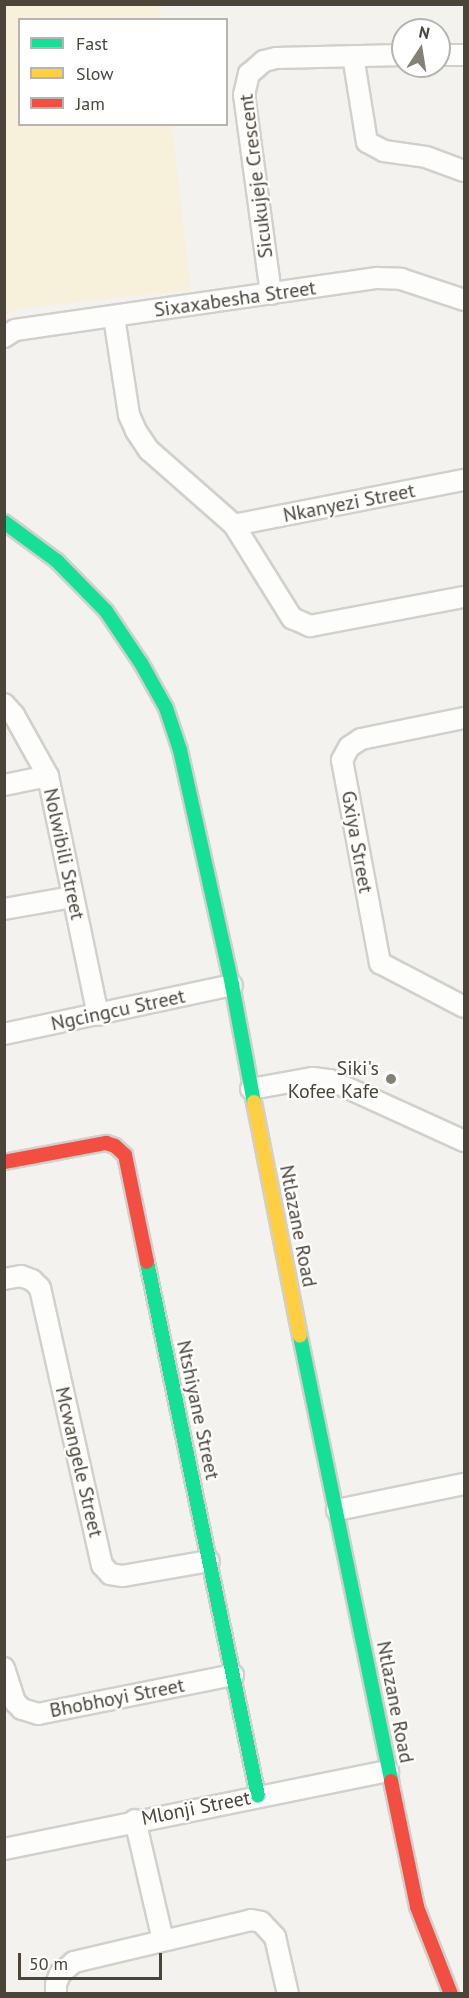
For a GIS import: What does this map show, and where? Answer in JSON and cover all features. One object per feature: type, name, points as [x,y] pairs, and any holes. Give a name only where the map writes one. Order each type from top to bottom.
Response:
[{"type":"street","name":"Sicukujeje Crescent","points":[[271,294],[244,95],[249,74],[264,61],[391,55]]},
{"type":"street","points":[[353,56],[367,142],[384,151],[426,157],[465,171]]},
{"type":"street","name":"Sixaxabesha Street","points":[[4,337],[15,330],[377,278],[402,279],[465,300]]},
{"type":"street","points":[[114,317],[129,415],[136,431],[149,450],[234,525],[291,618],[310,626],[465,597]]},
{"type":"street","name":"Nkanyezi Street","points":[[234,525],[465,480]]},
{"type":"street","name":"Ntlazane Road","points":[[4,522],[57,561],[106,611],[141,663],[166,708],[193,802],[232,986],[417,1907],[432,1951],[451,1994]]},
{"type":"street","name":"Nolwibili Street","points":[[4,704],[14,715],[48,776],[98,1015]]},
{"type":"street","name":"Gxiya Street","points":[[465,717],[361,739],[350,747],[342,760],[380,963],[465,1007]]},
{"type":"street","points":[[4,785],[48,776]]},
{"type":"street","points":[[4,909],[74,897]]},
{"type":"street","name":"Ngcingcu Street","points":[[4,1034],[232,986]]},
{"type":"street","points":[[251,1089],[313,1078],[330,1080],[462,1133]]},
{"type":"street","name":"Ntshiyane Street","points":[[4,1162],[106,1143],[115,1146],[126,1155],[258,1796]]},
{"type":"street","name":"Mcwangele Street","points":[[4,1279],[21,1276],[32,1280],[40,1288],[102,1565],[110,1574],[123,1576],[210,1561]]},
{"type":"street","points":[[337,1510],[465,1484]]},
{"type":"street","name":"Bhobhoyi Street","points":[[4,1668],[7,1694],[22,1709],[38,1714],[233,1675]]},
{"type":"street","name":"Mlonji Street","points":[[4,1849],[135,1820],[388,1771]]},
{"type":"street","points":[[135,1820],[163,1940]]},
{"type":"street","points":[[56,1994],[56,1984],[60,1974],[74,1962],[251,1920],[261,1922],[270,1930],[278,1944],[288,1994]]},
{"type":"sand","points":[[5,4],[158,5],[160,18],[18,18],[18,126],[172,126],[191,290],[19,308],[5,315]]},
{"type":"traffic: fast","points":[[4,522],[57,561],[106,611],[141,663],[166,708],[180,750],[232,985],[254,1102]]},
{"type":"traffic: fast","points":[[147,1262],[258,1796]]},
{"type":"traffic: fast","points":[[300,1336],[391,1781]]},
{"type":"traffic: slow","points":[[254,1102],[300,1336]]},
{"type":"traffic: jam","points":[[4,1162],[106,1143],[115,1146],[125,1155],[147,1262]]},
{"type":"traffic: jam","points":[[391,1781],[417,1907],[451,1994]]},
{"type":"place","name":"Siki's Kofee Kafe","points":[[391,1079]]}]
